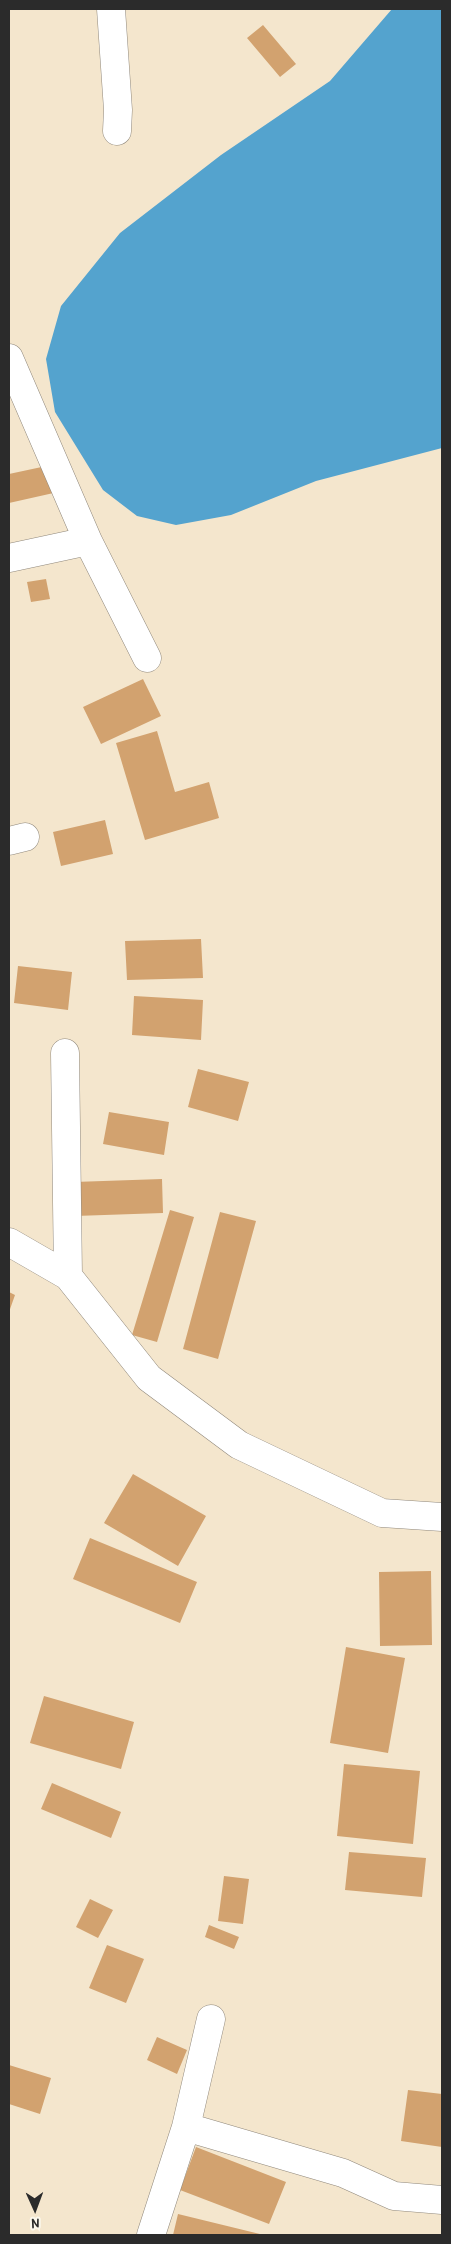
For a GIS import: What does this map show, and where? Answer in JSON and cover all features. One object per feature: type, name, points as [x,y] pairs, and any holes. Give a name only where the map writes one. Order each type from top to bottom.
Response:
[{"type":"street","points":[[111,9],[118,110],[117,131]]},
{"type":"street","points":[[9,358],[88,541],[147,658]]},
{"type":"street","points":[[9,558],[88,541]]},
{"type":"street","points":[[65,1053],[68,1276]]},
{"type":"street","points":[[9,1242],[68,1276],[149,1378],[239,1445],[382,1513],[442,1517]]},
{"type":"street","points":[[151,2235],[186,2127],[211,2019]]},
{"type":"street","points":[[186,2127],[342,2173],[394,2196],[442,2200]]},
{"type":"water","points":[[392,9],[442,9],[442,448],[316,481],[231,515],[176,525],[137,516],[103,490],[55,412],[46,359],[61,306],[120,233],[221,155],[330,81]]},
{"type":"building","points":[[263,25],[296,64],[280,77],[247,38]]},
{"type":"building","points":[[51,465],[58,492],[9,503],[9,474]]},
{"type":"building","points":[[46,579],[50,599],[31,602],[27,582]]},
{"type":"building","points":[[143,679],[161,716],[101,744],[83,707]]},
{"type":"building","points":[[157,731],[175,792],[209,782],[219,818],[145,840],[116,743]]},
{"type":"building","points":[[105,820],[113,854],[61,866],[53,832]]},
{"type":"building","points":[[201,939],[203,978],[127,980],[125,941]]},
{"type":"building","points":[[18,966],[72,972],[68,1010],[14,1003]]},
{"type":"building","points":[[134,996],[203,1000],[201,1040],[132,1035]]},
{"type":"building","points":[[198,1069],[249,1082],[238,1121],[188,1107]]},
{"type":"building","points":[[109,1112],[169,1122],[164,1155],[103,1144]]},
{"type":"building","points":[[162,1179],[163,1213],[75,1216],[74,1182]]},
{"type":"building","points":[[170,1210],[194,1217],[157,1342],[132,1335]]},
{"type":"building","points":[[220,1212],[256,1221],[218,1359],[183,1349]]},
{"type":"building","points":[[9,1292],[15,1295],[9,1312]]},
{"type":"building","points":[[133,1474],[206,1516],[178,1566],[104,1523]]},
{"type":"building","points":[[90,1538],[197,1582],[180,1623],[73,1579]]},
{"type":"building","points":[[431,1571],[432,1645],[380,1646],[379,1572]]},
{"type":"building","points":[[346,1647],[405,1658],[388,1753],[330,1743]]},
{"type":"building","points":[[44,1696],[134,1722],[121,1769],[30,1743]]},
{"type":"building","points":[[344,1764],[420,1771],[413,1844],[337,1836]]},
{"type":"building","points":[[52,1783],[121,1812],[111,1838],[41,1809]]},
{"type":"building","points":[[349,1852],[426,1858],[422,1897],[345,1890]]},
{"type":"building","points":[[224,1876],[249,1879],[243,1924],[218,1921]]},
{"type":"building","points":[[90,1899],[113,1910],[98,1938],[76,1927]]},
{"type":"building","points":[[209,1925],[239,1937],[234,1949],[205,1937]]},
{"type":"building","points":[[107,1945],[144,1959],[126,2003],[89,1988]]},
{"type":"building","points":[[157,2037],[187,2050],[177,2074],[147,2060]]},
{"type":"building","points":[[9,2065],[51,2078],[40,2114],[9,2104]]},
{"type":"building","points":[[408,2090],[442,2094],[442,2147],[401,2141]]},
{"type":"building","points":[[196,2147],[286,2182],[269,2224],[180,2190]]},
{"type":"building","points":[[178,2214],[264,2235],[173,2235]]}]
